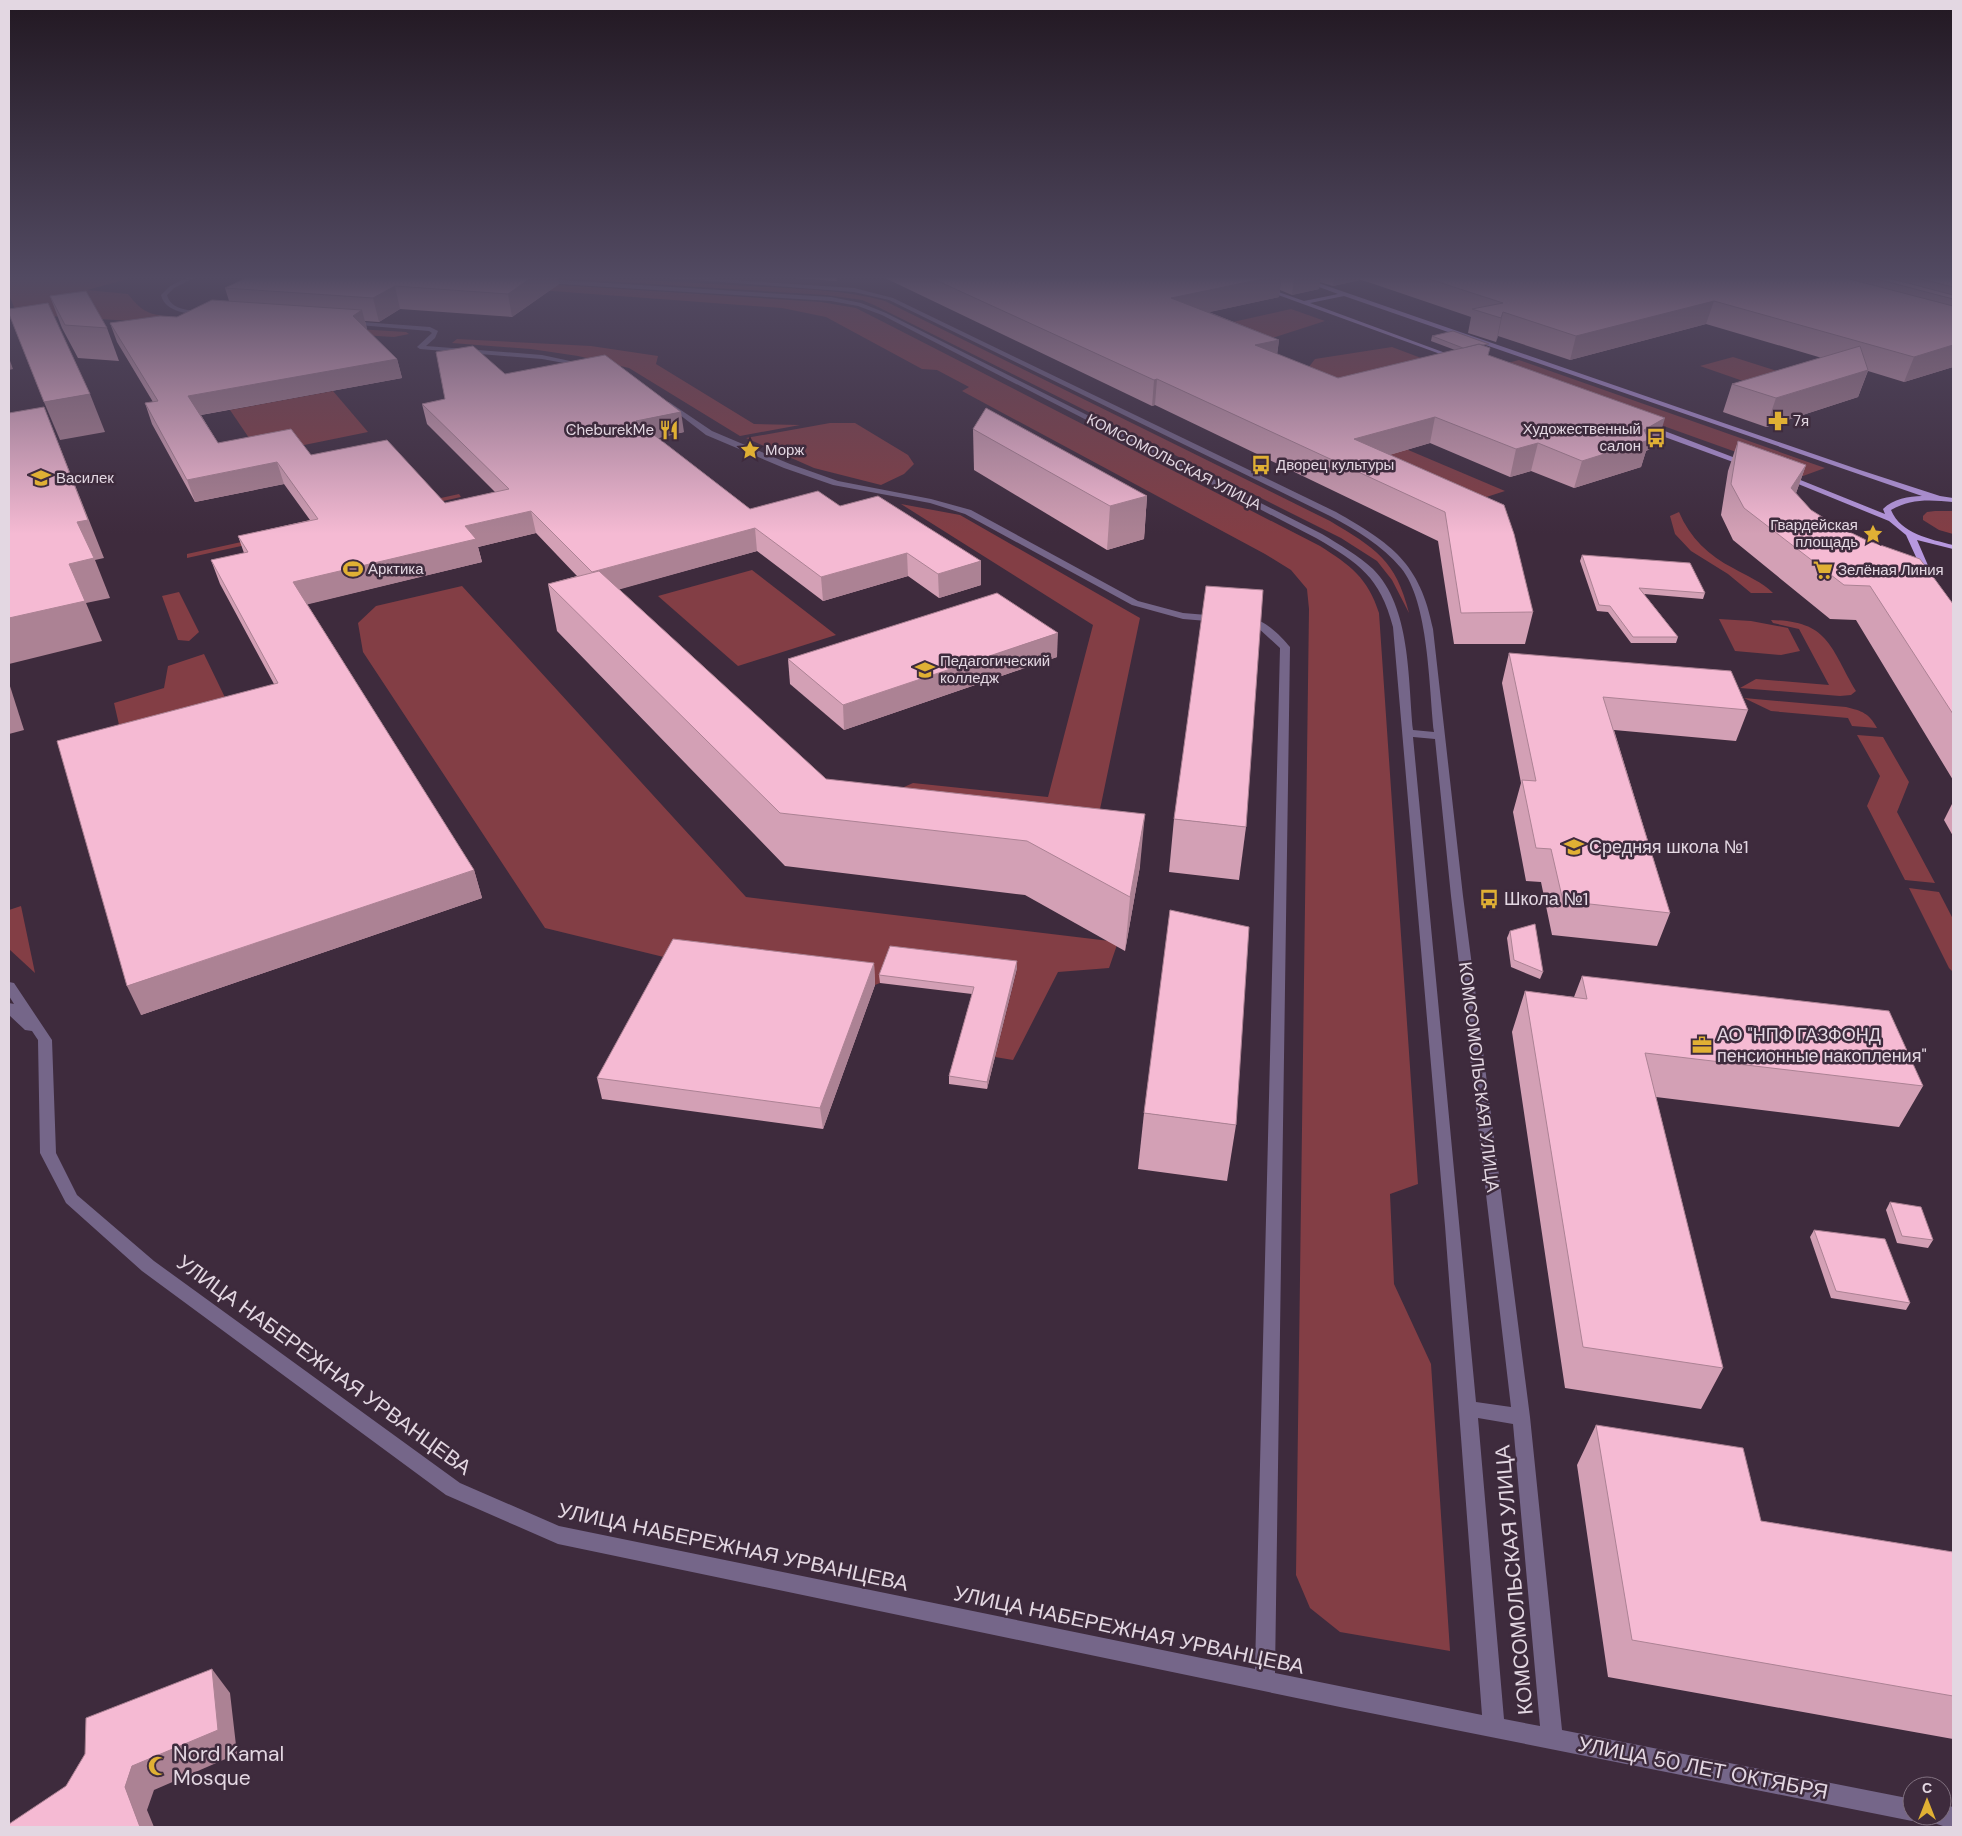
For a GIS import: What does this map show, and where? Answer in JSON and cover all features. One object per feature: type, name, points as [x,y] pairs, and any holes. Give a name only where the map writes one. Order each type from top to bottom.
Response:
[{"type":"main road","points":[[1541,363],[1938,498]]},
{"type":"main road","points":[[1639,424],[1754,466]]},
{"type":"main road","points":[[1780,476],[1890,519],[1910,534],[1953,547]]},
{"type":"main road","points":[[1890,519],[1887,509],[1897,502],[1914,498],[1953,500]]},
{"type":"main road","points":[[1910,534],[1931,583]]},
{"type":"street","points":[[574,363],[598,367]]},
{"type":"street","name":"КОМСОМОЛЬСКАЯ УЛИЦА","points":[[979,363],[1319,536],[1370,569],[1380,582],[1394,611],[1398,627],[1408,733],[1468,1409],[1494,1727]]},
{"type":"street","name":"КОМСОМОЛЬСКАЯ УЛИЦА","points":[[1023,363],[1325,510],[1364,532],[1388,549],[1402,562],[1420,594],[1428,629],[1457,896],[1521,1417],[1552,1739]]},
{"type":"street","points":[[664,400],[709,433],[787,466],[836,482],[931,501],[968,512],[1135,602],[1183,616],[1259,623],[1285,647],[1265,1681]]},
{"type":"street","points":[[1408,733],[1439,736]]},
{"type":"street","points":[[9,986],[45,1040]]},
{"type":"street","points":[[9,1007],[45,1040]]},
{"type":"street","name":"УЛИЦА НАБЕРЕЖНАЯ УРВАНЦЕВА","points":[[45,1040],[48,1153],[71,1199],[148,1266],[453,1489],[558,1535],[1494,1727]]},
{"type":"street","points":[[1468,1409],[1521,1417]]},
{"type":"street","name":"УЛИЦА 50 ЛЕТ ОКТЯБРЯ","points":[[1494,1727],[1902,1808]]},
{"type":"shaded area","points":[[606,363],[656,363],[754,424],[800,425],[740,436],[629,368]]},
{"type":"shaded area","points":[[910,363],[963,363],[1320,546],[1349,566],[1357,574],[1375,601],[1379,613],[1418,1184],[1390,1194],[1394,1284],[1431,1364],[1450,1651],[1340,1632],[1310,1608],[1296,1575],[1309,609],[1307,589],[1291,570],[1265,554],[962,391],[969,387],[937,370],[922,369]]},
{"type":"shaded area","points":[[990,363],[1010,363],[1330,521],[1360,539],[1382,557],[1398,580],[1409,613],[1392,580],[1377,561],[1341,538]]},
{"type":"shaded area","points":[[1312,363],[1422,363],[1335,385],[1305,372]]},
{"type":"shaded area","points":[[1509,363],[1527,363],[1825,468],[1803,476],[1496,366]]},
{"type":"shaded area","points":[[1712,363],[1751,363],[1777,371],[1743,381],[1700,366]]},
{"type":"shaded area","points":[[333,391],[368,432],[260,454],[230,410]]},
{"type":"shaded area","points":[[830,423],[855,423],[908,455],[914,464],[904,474],[881,485],[814,468],[746,438]]},
{"type":"shaded area","points":[[1387,441],[1505,491],[1468,503],[1351,451]]},
{"type":"shaded area","points":[[459,494],[461,497],[187,558],[187,554]]},
{"type":"shaded area","points":[[901,504],[960,515],[1140,618],[1099,814],[895,791],[913,783],[1048,797],[1093,625]]},
{"type":"shaded area","points":[[1953,511],[1953,534],[1939,530],[1923,520],[1923,516],[1927,512]]},
{"type":"shaded area","points":[[1679,512],[1689,530],[1708,552],[1759,582],[1773,593],[1751,593],[1728,574],[1691,551],[1675,534],[1670,516]]},
{"type":"shaded area","points":[[752,570],[836,635],[738,666],[658,596]]},
{"type":"shaded area","points":[[462,586],[746,897],[1118,942],[1109,968],[1058,972],[1013,1060],[995,1057],[1017,969],[891,953],[880,983],[875,985],[676,960],[545,928],[363,652],[358,623],[376,606]]},
{"type":"shaded area","points":[[179,592],[199,632],[189,641],[178,640],[162,596]]},
{"type":"shaded area","points":[[1719,619],[1751,621],[1788,628],[1800,651],[1781,655],[1735,651]]},
{"type":"shaded area","points":[[1771,620],[1805,625],[1817,631],[1833,649],[1856,691],[1851,695],[1840,696],[1740,688],[1756,679],[1829,685],[1799,629],[1773,623]]},
{"type":"shaded area","points":[[204,654],[232,712],[123,742],[114,703],[164,688],[168,666]]},
{"type":"shaded area","points":[[1744,698],[1846,707],[1865,713],[1877,728],[1852,726],[1848,718],[1771,711]]},
{"type":"shaded area","points":[[1857,735],[1883,737],[1909,782],[1897,812],[1935,883],[1905,880],[1867,806],[1880,776]]},
{"type":"shaded area","points":[[1909,888],[1939,892],[1953,919],[1953,972],[1949,968]]},
{"type":"shaded area","points":[[21,906],[35,973],[9,949],[9,910]]},
{"type":"building","points":[[28,363],[76,363],[90,394],[44,402]]},
{"type":"building","points":[[134,363],[376,363],[188,396],[218,443],[291,429],[311,455],[387,440],[445,503],[509,489],[422,404],[445,399],[438,363],[492,363],[505,374],[565,363],[615,363],[681,412],[636,421],[750,509],[818,491],[840,506],[878,496],[981,561],[938,574],[907,553],[821,577],[755,528],[592,572],[531,511],[465,526],[476,539],[293,582],[474,870],[127,986],[57,741],[278,683],[211,560],[248,552],[238,536],[318,519],[277,462],[187,480],[145,403],[158,401]]},
{"type":"building","points":[[1116,363],[1299,363],[1338,378],[1402,363],[1510,363],[1665,418],[1644,430],[1649,440],[1582,461],[1538,443],[1516,449],[1435,417],[1354,439],[1504,505],[1514,534],[1533,612],[1461,613],[1445,512],[1157,379],[1154,380]]},
{"type":"building","points":[[1804,363],[1866,363],[1868,370],[1776,398],[1732,384]]},
{"type":"building","points":[[44,407],[88,520],[77,522],[94,558],[69,564],[85,601],[9,618],[9,413]]},
{"type":"building","points":[[986,408],[1147,496],[1110,506],[973,429]]},
{"type":"building","points":[[1738,441],[1806,465],[1791,488],[1811,510],[1835,525],[1866,540],[1920,559],[1953,604],[1953,714],[1870,586],[1844,585],[1744,508],[1731,484]]},
{"type":"building","points":[[1582,555],[1690,563],[1705,593],[1639,588],[1678,637],[1633,637],[1610,606],[1599,605]]},
{"type":"building","points":[[599,571],[826,779],[1145,814],[1130,897],[1027,841],[780,813],[548,584]]},
{"type":"building","points":[[1206,586],[1263,590],[1246,827],[1174,819]]},
{"type":"building","points":[[997,593],[1058,633],[843,705],[788,659]]},
{"type":"building","points":[[1509,653],[1731,671],[1748,710],[1603,697],[1670,913],[1563,901],[1551,849],[1536,848],[1522,780],[1536,781]]},
{"type":"building","points":[[1170,910],[1249,927],[1236,1125],[1144,1113]]},
{"type":"building","points":[[1535,924],[1543,972],[1514,960],[1510,931]]},
{"type":"building","points":[[673,939],[874,963],[820,1108],[597,1078]]},
{"type":"building","points":[[890,946],[1017,961],[987,1082],[949,1076],[974,987],[879,975]]},
{"type":"building","points":[[1582,976],[1889,1011],[1923,1086],[1645,1053],[1723,1368],[1583,1347],[1525,991],[1587,999]]},
{"type":"building","points":[[1890,1202],[1921,1207],[1933,1240],[1902,1236]]},
{"type":"building","points":[[1814,1230],[1885,1239],[1910,1303],[1836,1291]]},
{"type":"building","points":[[1596,1425],[1743,1448],[1761,1521],[1953,1552],[1953,1696],[1632,1640]]},
{"type":"building","points":[[212,1669],[218,1730],[132,1766],[125,1787],[140,1827],[9,1827],[9,1824],[66,1786],[85,1754],[86,1718]]},
{"type":"place","name":"7я","points":[[1778,421]]},
{"type":"place","name":"CheburekMe","points":[[669,430]]},
{"type":"place","name":"Художественный салон","points":[[1656,438]]},
{"type":"place","name":"Морж","points":[[750,450]]},
{"type":"place","name":"Дворец культуры","points":[[1261,465]]},
{"type":"place","name":"Василек","points":[[41,478]]},
{"type":"place","name":"Гвардейская площадь","points":[[1873,534]]},
{"type":"place","name":"Арктика","points":[[353,569]]},
{"type":"place","name":"Зелёная Линия","points":[[1823,570]]},
{"type":"place","name":"Педагогический колледж","points":[[925,670]]},
{"type":"place","name":"Средняя школа №1","points":[[1574,847]]},
{"type":"place","name":"Школа №1","points":[[1489,899]]},
{"type":"place","name":"АО \"НПФ ГАЗФОНД пенсионные накопления\"","points":[[1702,1045]]},
{"type":"place","name":"Nord Kamal Mosque","points":[[158,1766]]}]
